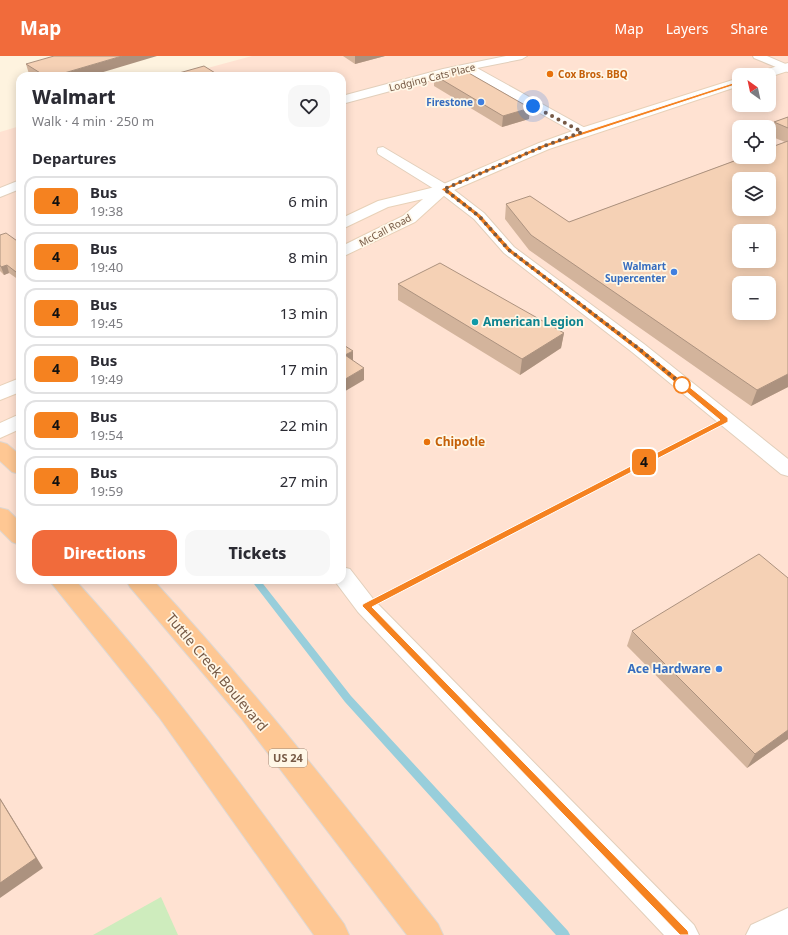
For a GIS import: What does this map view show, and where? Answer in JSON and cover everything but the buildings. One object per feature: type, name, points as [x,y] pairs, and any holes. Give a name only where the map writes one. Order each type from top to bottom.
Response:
[{"type":"highway","points":[[0,449],[16,463]]},
{"type":"highway","points":[[0,516],[16,532]]},
{"type":"highway","points":[[65,584],[113,638],[175,716],[333,935]]},
{"type":"highway","name":"Tuttle Creek Boulevard","points":[[142,584],[177,622],[251,712],[427,935]]},
{"type":"main road","points":[[776,71],[787,68]]},
{"type":"main road","name":"McCall Road","points":[[346,222],[384,204],[444,189],[544,146],[582,132],[732,84]]},
{"type":"main road","name":"McCall Road","points":[[346,250],[409,218],[444,189]]},
{"type":"main road","points":[[0,394],[16,386]]},
{"type":"main road","points":[[0,431],[16,423]]},
{"type":"street","name":"Lodging Cats Place","points":[[346,99],[443,72],[522,56]]},
{"type":"street","points":[[758,56],[787,68]]},
{"type":"street","points":[[468,68],[582,132]]},
{"type":"street","points":[[383,151],[444,189],[479,216],[509,250],[638,348],[788,469]]},
{"type":"street","points":[[0,193],[16,186]]},
{"type":"street","points":[[346,581],[372,612],[684,935]]},
{"type":"street","points":[[761,935],[788,922]]},
{"type":"shaded area","points":[[252,56],[788,56],[788,935],[0,935],[0,132],[16,127],[16,584],[346,584],[346,72],[193,72]]},
{"type":"green space","points":[[161,897],[178,935],[93,935]]},
{"type":"waterway","points":[[258,584],[348,699],[564,935]]},
{"type":"bus line","name":"4","points":[[684,935],[366,606],[725,420],[638,348],[509,250],[493,230],[479,216],[444,189],[544,146],[582,132],[732,84]]},
{"type":"place","name":"Cox Bros. BBQ","points":[[550,74]]},
{"type":"place","name":"Firestone","points":[[481,102]]},
{"type":"place","name":"Walmart Supercenter","points":[[674,272]]},
{"type":"place","name":"American Legion","points":[[475,322]]},
{"type":"place","name":"Chipotle","points":[[427,442]]},
{"type":"place","name":"Ace Hardware","points":[[719,669]]},
{"type":"route","points":[[533,106],[582,132],[544,146],[444,189],[479,216],[493,230],[509,250],[638,348],[684,386],[682,385]]}]
